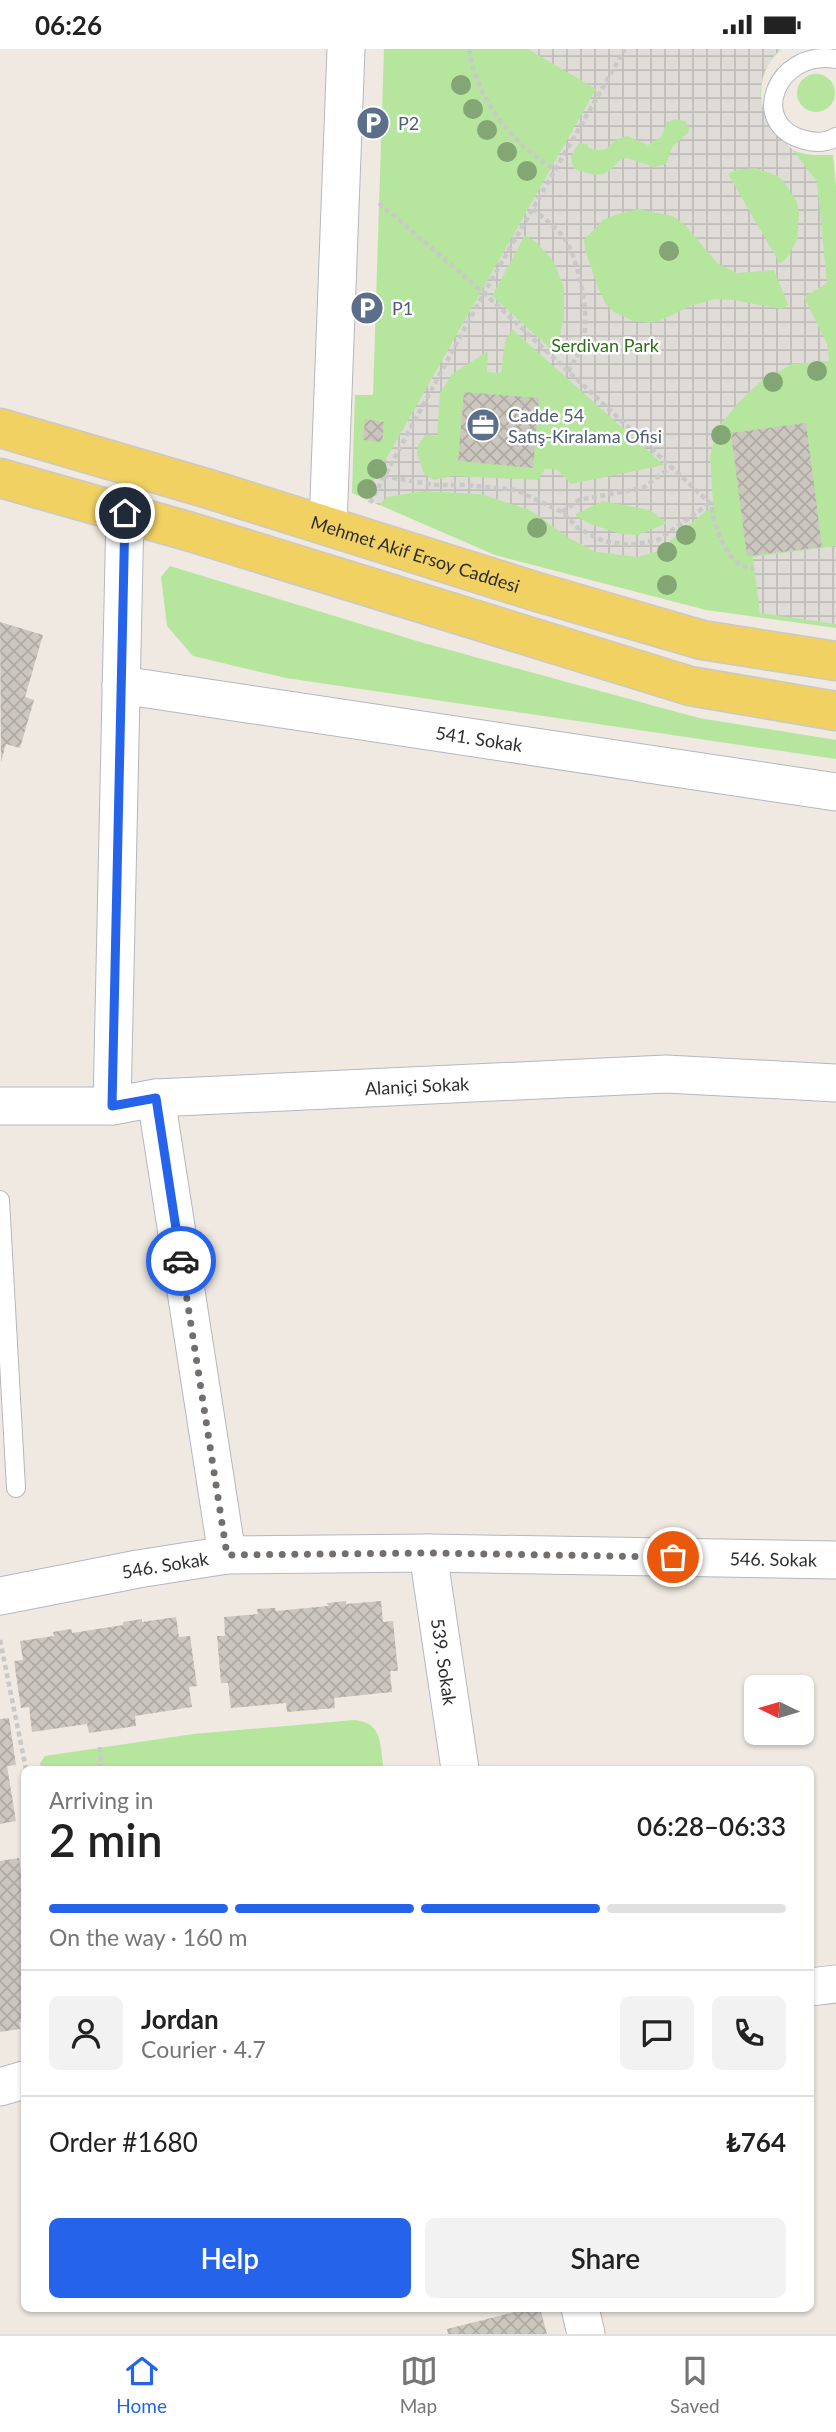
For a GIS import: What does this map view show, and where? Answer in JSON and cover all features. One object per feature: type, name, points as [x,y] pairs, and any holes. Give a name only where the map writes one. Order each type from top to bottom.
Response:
[{"type":"main road","name":"Mehmet Akif Ersoy Caddesi","points":[[0,428],[702,640],[836,661]]},
{"type":"main road","points":[[0,478],[125,513],[690,686],[836,711]]},
{"type":"street","points":[[328,525],[346,49]]},
{"type":"street","points":[[112,1106],[125,513]]},
{"type":"street","name":"541. Sokak","points":[[121,685],[836,792]]},
{"type":"street","name":"Alaniçi Sokak","points":[[0,1106],[112,1106],[156,1098],[666,1074],[836,1083]]},
{"type":"street","points":[[156,1098],[227,1555]]},
{"type":"street","name":"546. Sokak","points":[[0,1596],[227,1555],[428,1553],[836,1560]]},
{"type":"street","name":"539. Sokak","points":[[428,1553],[460,1766]]},
{"type":"street","points":[[814,1987],[836,1984]]},
{"type":"street","points":[[0,2087],[21,2081]]},
{"type":"street","points":[[581,2312],[586,2334]]},
{"type":"lane","points":[[836,59],[813,54],[798,58],[786,66],[777,78],[773,92],[776,114],[788,132],[815,142],[836,137]]},
{"type":"lane","points":[[0,1200],[16,1488]]},
{"type":"path","points":[[469,49],[482,95],[501,125],[555,170]]},
{"type":"path","points":[[367,509],[484,293],[625,49]]},
{"type":"path","points":[[379,203],[484,293],[710,503],[716,529],[733,559],[740,565],[754,568]]},
{"type":"path","points":[[533,209],[548,221],[567,244],[582,292],[585,333],[579,355],[568,372]]},
{"type":"path","points":[[562,512],[579,501],[643,488],[671,467]]},
{"type":"path","points":[[384,476],[433,485],[516,490],[562,512],[578,528],[603,541],[629,545],[658,540],[710,503]]},
{"type":"path","points":[[0,1640],[25,1766]]},
{"type":"path","points":[[100,1747],[101,1766]]},
{"type":"green space","name":"Serdivan Park","points":[[384,49],[782,49],[767,67],[763,78],[762,100],[768,122],[792,149],[800,153],[833,155],[836,187],[836,628],[706,610],[495,555],[352,493],[355,395],[373,395]]},
{"type":"green space","points":[[816,74],[829,80],[835,93],[829,106],[816,112],[803,106],[797,93],[803,80]]},
{"type":"green space","points":[[170,566],[420,642],[699,718],[836,740],[836,759],[286,678],[193,656],[167,626],[161,577]]},
{"type":"green space","points":[[355,1720],[364,1722],[376,1731],[384,1766],[40,1766],[45,1756],[193,1734]]},
{"type":"shaded area","points":[[528,49],[782,49],[774,55],[764,72],[760,91],[763,110],[772,128],[817,182],[827,283],[804,297],[827,344],[829,361],[792,364],[760,382],[740,401],[717,428],[710,456],[713,505],[658,551],[638,557],[596,552],[569,538],[530,510],[481,494],[422,491],[387,497],[379,505],[364,498],[596,89]],"holes":[[[675,119],[685,121],[689,127],[688,133],[673,146],[666,164],[654,167],[627,158],[621,159],[611,170],[595,175],[576,170],[572,164],[571,156],[579,143],[587,144],[589,148],[606,149],[615,140],[627,136],[648,145],[661,137],[667,122]],[[756,168],[778,176],[797,202],[797,240],[780,264],[728,174],[736,170]],[[638,209],[673,216],[687,227],[717,263],[737,273],[774,270],[788,305],[782,309],[715,299],[650,323],[633,321],[614,312],[605,303],[585,250],[584,240],[603,220]],[[525,235],[538,244],[554,262],[564,288],[564,318],[558,343],[552,350],[492,296]],[[512,329],[664,465],[571,484],[556,469],[545,469],[538,480],[453,476],[434,480],[424,474],[417,453],[418,445],[425,435],[437,436],[440,393],[452,374],[488,351],[487,372],[501,373],[505,341]],[[603,501],[650,510],[667,523],[638,535],[621,534],[590,524],[576,516]]]},
{"type":"shaded area","points":[[836,546],[836,624],[760,613],[753,557]]},
{"type":"building","points":[[464,392],[539,398],[533,468],[458,461]]},
{"type":"building","points":[[365,419],[384,422],[382,442],[363,440]]},
{"type":"building","points":[[806,423],[822,547],[747,556],[731,433]]},
{"type":"building","points":[[0,622],[43,635],[25,697],[34,700],[20,748],[6,744],[1,762]]},
{"type":"building","points":[[346,1601],[346,1604],[381,1601],[383,1622],[393,1621],[398,1671],[390,1671],[392,1692],[334,1698],[335,1708],[287,1712],[286,1703],[231,1708],[228,1683],[221,1683],[217,1636],[225,1636],[224,1617],[258,1614],[257,1609],[275,1608],[276,1611],[328,1606],[327,1603]]},
{"type":"building","points":[[176,1617],[179,1637],[190,1636],[197,1686],[189,1687],[192,1707],[135,1716],[136,1726],[89,1733],[87,1724],[32,1732],[29,1707],[21,1708],[14,1661],[23,1660],[20,1641],[54,1636],[53,1632],[71,1629],[72,1633],[123,1625],[123,1622],[142,1619],[142,1622]]},
{"type":"building","points":[[9,1718],[16,1765],[7,1766],[16,1821],[0,1824],[0,1719]]},
{"type":"building","points":[[19,1858],[21,1872],[21,2022],[20,2029],[0,2032],[0,1861]]},
{"type":"building","points":[[515,2312],[541,2312],[547,2334],[448,2334],[447,2329]]},
{"type":"way so far","points":[[181,1261],[227,1555],[428,1553],[673,1557]]},
{"type":"place","name":"P2","points":[[373,123]]},
{"type":"place","name":"P1","points":[[367,308]]},
{"type":"place","name":"Cadde 54 Satış-Kiralama Ofisi","points":[[483,425]]},
{"type":"route","points":[[125,513],[112,1106],[156,1098],[181,1261]]}]
